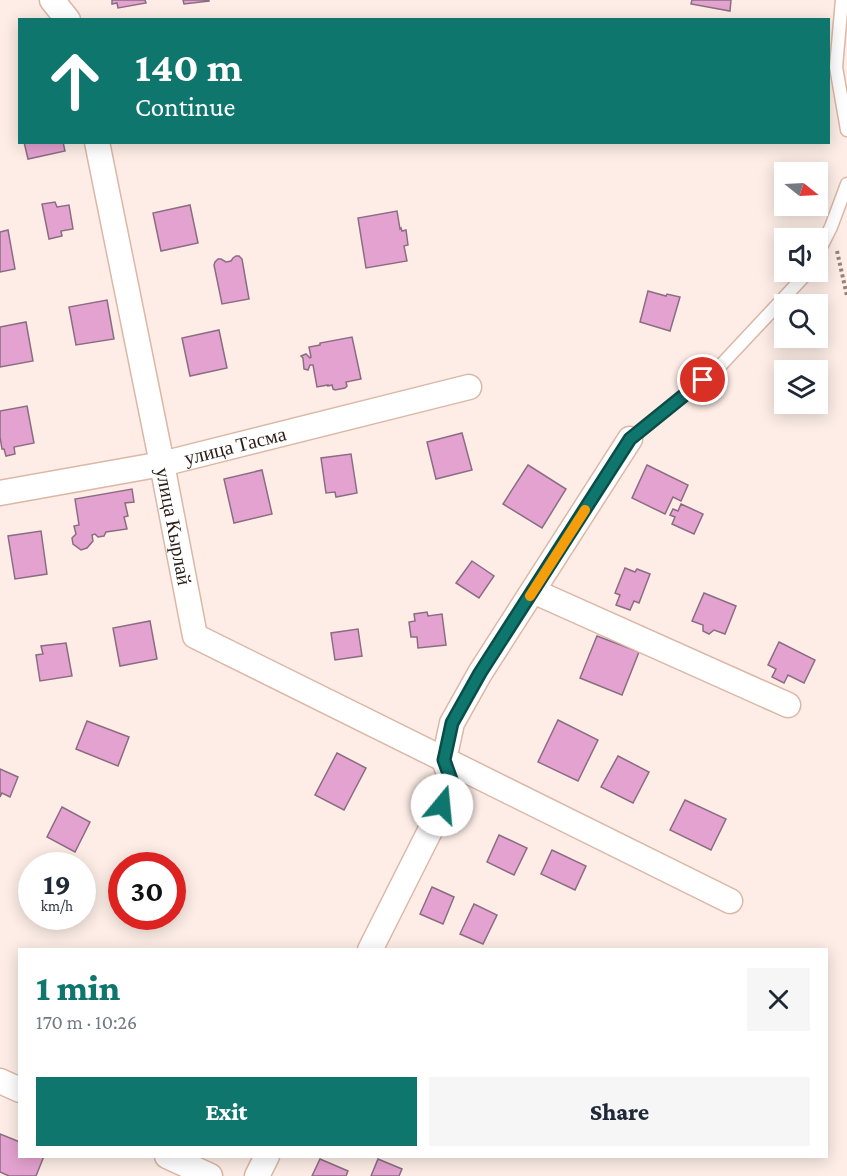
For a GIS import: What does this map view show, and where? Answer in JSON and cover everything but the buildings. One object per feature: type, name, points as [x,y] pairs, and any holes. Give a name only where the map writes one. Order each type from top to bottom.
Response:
[{"type":"street","points":[[52,0],[66,18]]},
{"type":"street","name":"улица Кырлай","points":[[97,144],[195,636],[444,760]]},
{"type":"street","name":"улица Тасма","points":[[0,493],[162,464],[469,387]]},
{"type":"street","points":[[371,948],[453,785],[444,760],[452,723],[480,673],[630,439]]},
{"type":"street","points":[[533,591],[788,705]]},
{"type":"street","points":[[444,760],[730,901]]},
{"type":"street","points":[[0,1081],[18,1089]]},
{"type":"street","points":[[171,1158],[210,1176]]},
{"type":"street","points":[[257,1176],[266,1158]]},
{"type":"lane","points":[[842,0],[836,67],[847,130]]},
{"type":"lane","points":[[828,233],[847,184]]},
{"type":"lane","points":[[630,439],[721,365],[799,282]]},
{"type":"path","points":[[831,227],[847,296]]},
{"type":"slow traffic","points":[[530,596],[585,510]]},
{"type":"route","points":[[442,805],[453,785],[444,760],[452,723],[480,673],[630,439],[703,380]]}]
